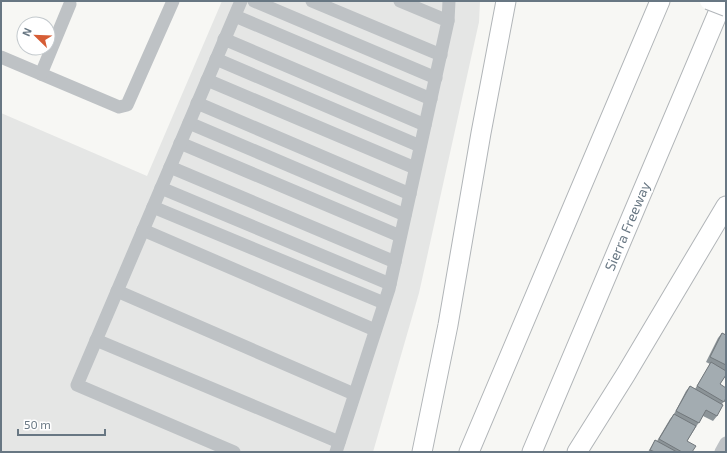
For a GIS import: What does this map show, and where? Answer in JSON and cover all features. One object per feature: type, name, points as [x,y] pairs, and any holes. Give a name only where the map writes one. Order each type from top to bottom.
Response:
[{"type":"highway","points":[[422,452],[448,325],[481,133],[506,1]]},
{"type":"highway","points":[[469,452],[660,1]]},
{"type":"highway","name":"Sierra Freeway","points":[[532,452],[723,1]]},
{"type":"highway","points":[[577,452],[626,374],[726,206]]},
{"type":"main road","points":[[708,1],[726,8]]},
{"type":"street","points":[[1,57],[119,107],[127,105],[172,1]]},
{"type":"street","points":[[234,452],[77,384],[241,1]]},
{"type":"street","points":[[254,1],[436,78]]},
{"type":"street","points":[[312,1],[441,55]]},
{"type":"street","points":[[400,1],[448,22]]},
{"type":"street","points":[[96,340],[337,447],[390,284],[448,22],[449,1]]},
{"type":"street","points":[[41,74],[70,4]]},
{"type":"street","points":[[235,16],[431,98]]},
{"type":"street","points":[[224,40],[425,125]]},
{"type":"street","points":[[216,59],[420,146]]},
{"type":"street","points":[[207,80],[415,168]]},
{"type":"street","points":[[197,103],[410,194]]},
{"type":"street","points":[[189,122],[405,215]]},
{"type":"street","points":[[180,143],[400,236]]},
{"type":"street","points":[[170,167],[395,262]]},
{"type":"street","points":[[161,188],[390,284]]},
{"type":"street","points":[[153,207],[384,303]]},
{"type":"street","points":[[143,230],[375,330]]},
{"type":"street","points":[[117,291],[354,394]]},
{"type":"street","points":[[721,452],[726,444]]},
{"type":"shaded area","points":[[222,1],[480,1],[479,22],[419,293],[373,452],[1,452],[1,113],[147,176]]},
{"type":"building","points":[[722,333],[726,335],[726,365],[710,357]]},
{"type":"building","points":[[711,362],[726,371],[726,375],[720,384],[726,388],[726,398],[724,402],[697,386]]},
{"type":"building","points":[[690,386],[723,405],[717,416],[706,410],[699,423],[676,411]]},
{"type":"building","points":[[674,414],[696,426],[687,441],[696,446],[692,452],[682,452],[659,439]]},
{"type":"building","points":[[655,440],[677,452],[655,452],[650,450]]}]
